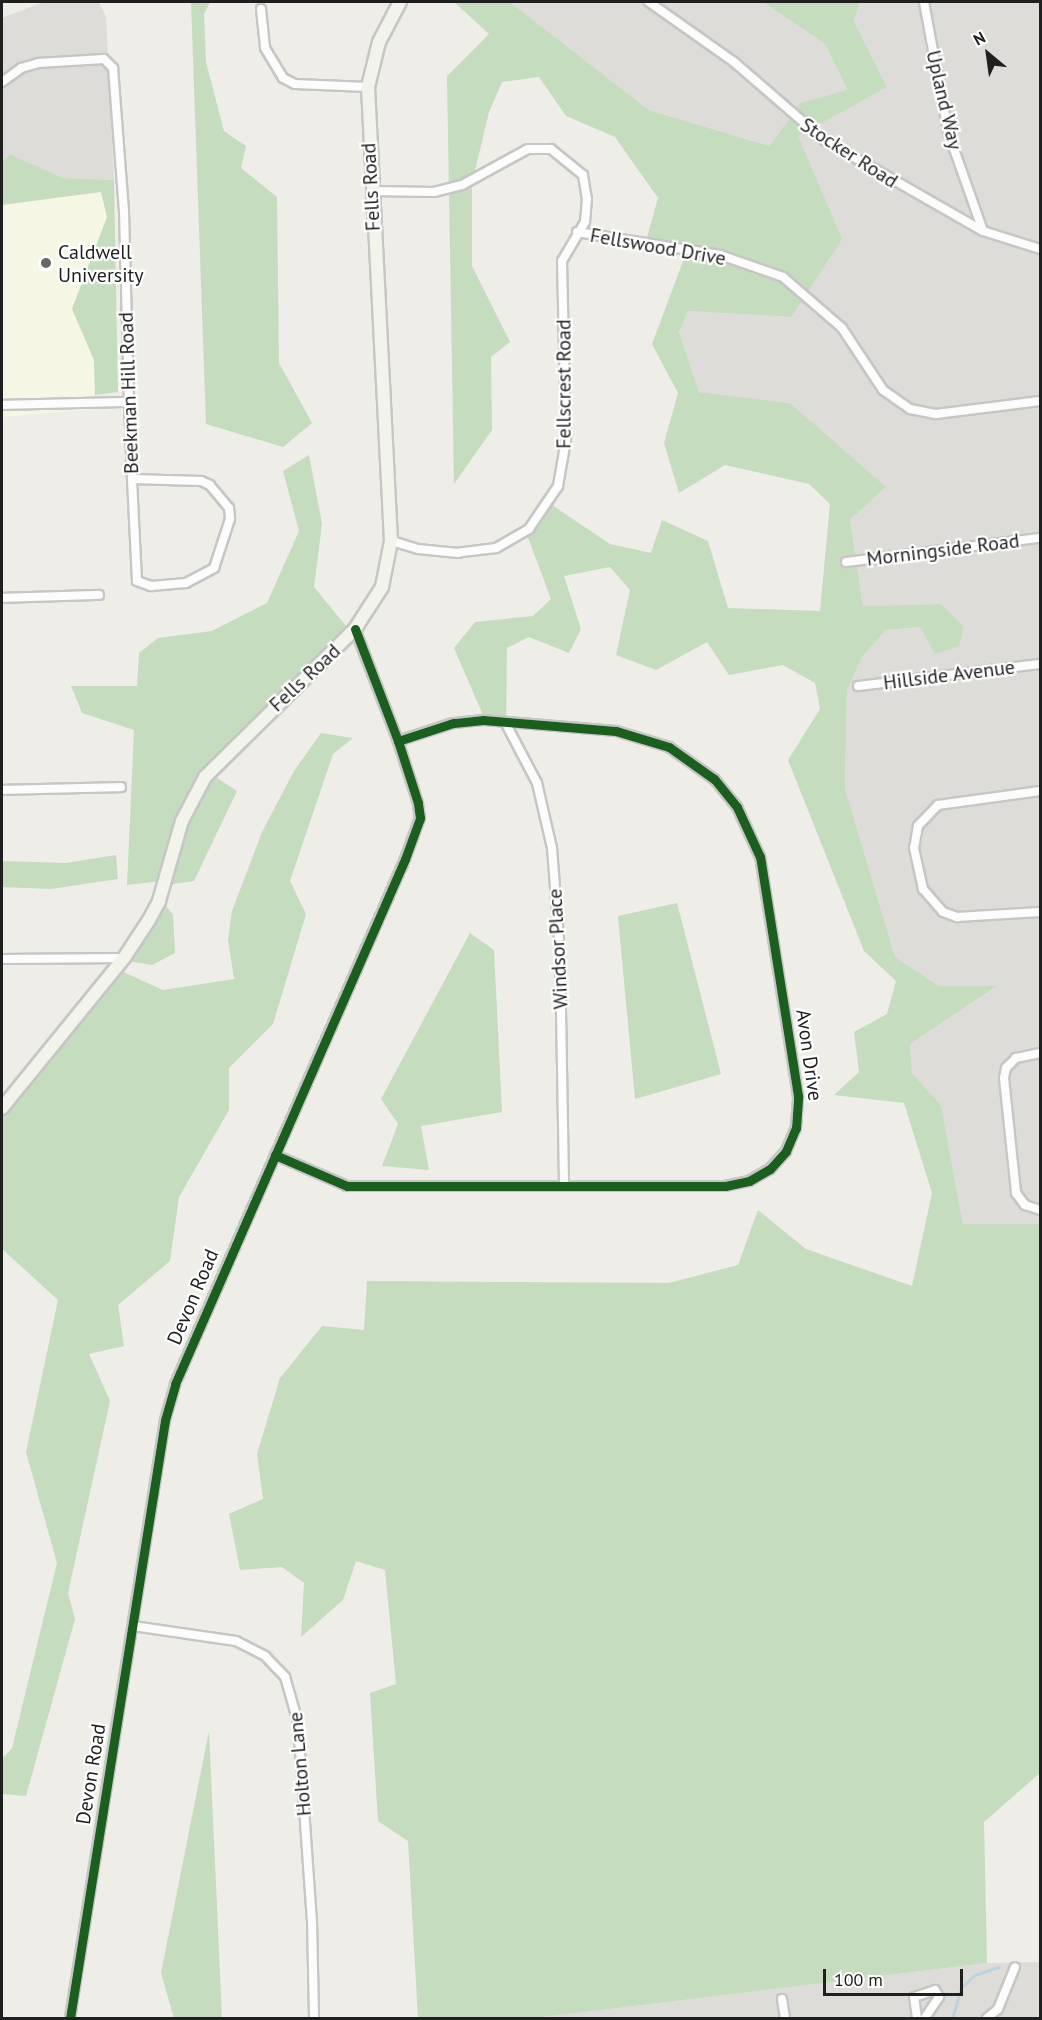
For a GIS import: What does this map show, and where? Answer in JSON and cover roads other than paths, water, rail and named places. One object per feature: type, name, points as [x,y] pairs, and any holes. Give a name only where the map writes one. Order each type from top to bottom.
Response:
[{"type":"street","name":"Fells Road","points":[[2,1108],[124,958],[159,901],[182,820],[205,777],[355,629],[382,587],[391,541],[371,191],[368,87],[379,42],[400,2]]},
{"type":"street","name":"Stocker Road","points":[[649,2],[734,62],[824,140],[983,231],[1041,249]]},
{"type":"street","name":"Upland Way","points":[[924,2],[948,132],[983,231]]},
{"type":"street","points":[[261,9],[265,48],[284,78],[295,84],[368,87]]},
{"type":"street","name":"Beekman Hill Road","points":[[2,82],[21,68],[38,63],[86,58],[110,62],[124,212],[129,402],[132,478],[137,581],[151,586],[186,583],[214,568],[230,519],[229,508],[201,481],[132,478]]},
{"type":"street","name":"Fellswood Drive","points":[[371,191],[434,192],[462,185],[528,149],[551,149],[583,175],[585,222],[577,232],[720,255],[783,277],[842,328],[883,390],[910,409],[936,414],[1041,401]]},
{"type":"street","name":"Fellscrest Road","points":[[391,541],[418,549],[486,551],[521,535],[546,506],[558,486],[564,462],[562,261],[577,232]]},
{"type":"street","points":[[2,405],[129,402]]},
{"type":"street","name":"Morningside Road","points":[[846,562],[1041,538]]},
{"type":"street","points":[[2,598],[99,595]]},
{"type":"street","name":"Devon Road","points":[[70,2019],[165,1420],[173,1393],[275,1155],[417,832],[418,803],[398,741],[355,629]]},
{"type":"street","name":"Hillside Avenue","points":[[858,686],[1041,664]]},
{"type":"street","name":"Avon Drive","points":[[275,1155],[347,1186],[725,1186],[749,1181],[770,1169],[786,1151],[798,1121],[798,1096],[760,857],[747,823],[728,795],[700,767],[652,740],[616,731],[505,722],[453,723],[398,741]]},
{"type":"street","name":"Windsor Place","points":[[505,722],[537,783],[552,848],[560,953],[564,1185]]},
{"type":"street","points":[[2,790],[121,787]]},
{"type":"street","points":[[1041,792],[938,806],[918,826],[914,848],[923,889],[943,912],[957,917],[1041,912]]},
{"type":"street","points":[[2,959],[124,958]]},
{"type":"street","points":[[1041,1053],[1016,1058],[1006,1068],[1004,1078],[1016,1193],[1025,1205],[1041,1210]]},
{"type":"street","name":"Holton Lane","points":[[133,1626],[236,1641],[265,1656],[285,1677],[298,1722],[312,1920],[314,2019]]},
{"type":"street","points":[[987,2019],[998,2009],[1015,1967]]},
{"type":"street","points":[[917,2019],[914,1997],[935,1990],[939,1997],[925,2019]]},
{"type":"street","points":[[782,1999],[785,2019]]},
{"type":"waterway","points":[[952,2018],[961,1988],[974,1975],[999,1967]]},
{"type":"place","name":"Caldwell University","points":[[46,263]]}]
